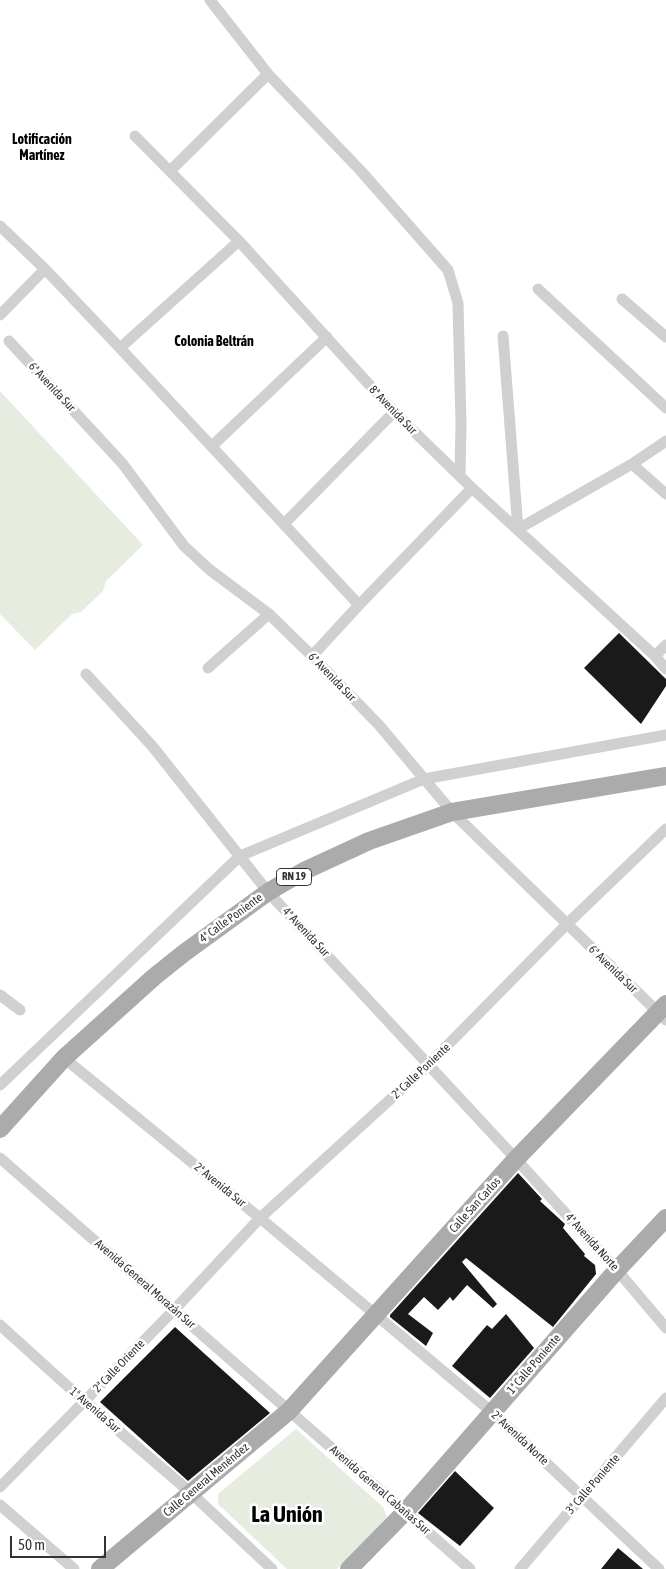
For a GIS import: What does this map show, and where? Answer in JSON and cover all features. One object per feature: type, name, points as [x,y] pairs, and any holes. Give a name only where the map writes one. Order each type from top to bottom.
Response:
[{"type":"main road","name":"4ª Calle Poniente","points":[[0,1129],[64,1058],[161,971],[268,892],[304,871],[369,841],[452,812],[666,776]]},
{"type":"main road","name":"Calle San Carlos","points":[[289,1411],[516,1159],[664,1012]]},
{"type":"main road","name":"1ª Calle Poniente","points":[[349,1569],[405,1512],[617,1270],[666,1218]]},
{"type":"main road","name":"Calle General Menéndez","points":[[100,1569],[289,1411]]},
{"type":"street","points":[[210,0],[268,74],[360,170],[448,270],[458,303],[460,475]]},
{"type":"street","points":[[170,171],[268,74]]},
{"type":"street","name":"8ª Avenida Sur","points":[[135,136],[239,241],[394,412],[472,488],[655,656],[666,669]]},
{"type":"street","points":[[0,226],[45,269],[120,348],[359,605]]},
{"type":"street","points":[[120,348],[239,241]]},
{"type":"street","points":[[0,315],[45,269]]},
{"type":"street","points":[[538,289],[666,408]]},
{"type":"street","points":[[622,299],[666,337]]},
{"type":"street","points":[[503,336],[518,529],[632,464],[666,441]]},
{"type":"street","points":[[212,446],[327,337]]},
{"type":"street","name":"6ª Avenida Sur","points":[[9,341],[122,462],[184,546],[210,570],[269,614],[379,725],[452,812],[567,924],[664,1012]]},
{"type":"street","points":[[284,524],[394,412]]},
{"type":"street","points":[[632,464],[666,494]]},
{"type":"street","points":[[312,656],[472,488]]},
{"type":"street","points":[[208,668],[269,614]]},
{"type":"street","points":[[655,656],[666,645]]},
{"type":"street","name":"4ª Avenida Sur","points":[[86,674],[152,747],[268,892],[516,1159]]},
{"type":"street","points":[[0,1086],[240,856],[424,778],[666,735]]},
{"type":"street","name":"2ª Calle Poniente","points":[[174,1310],[260,1218],[428,1065],[567,924],[666,829]]},
{"type":"street","points":[[0,995],[20,1010]]},
{"type":"street","name":"2ª Avenida Sur","points":[[64,1058],[375,1314]]},
{"type":"street","name":"Avenida General Morazán Sur","points":[[0,1158],[289,1411]]},
{"type":"street","name":"4ª Avenida Norte","points":[[516,1159],[617,1270],[666,1328]]},
{"type":"street","name":"2ª Calle Oriente","points":[[0,1487],[174,1310]]},
{"type":"street","name":"2ª Avenida Norte","points":[[375,1314],[492,1412],[659,1569]]},
{"type":"street","name":"1ª Avenida Sur","points":[[0,1325],[84,1401],[191,1493],[272,1569]]},
{"type":"street","name":"3ª Calle Poniente","points":[[520,1569],[666,1398]]},
{"type":"street","name":"Avenida General Cabañas Sur","points":[[289,1411],[470,1569]]},
{"type":"street","points":[[0,1505],[74,1569]]},
{"type":"shaded area","points":[[0,391],[143,545],[106,581],[103,591],[81,612],[72,614],[35,650],[0,614]]},
{"type":"shaded area","points":[[296,1429],[383,1507],[387,1517],[337,1569],[287,1569],[218,1504],[218,1494]]},
{"type":"building","points":[[619,633],[666,679],[666,686],[641,724],[584,668]]},
{"type":"building","points":[[518,1173],[542,1199],[540,1201],[565,1224],[563,1228],[585,1254],[584,1256],[595,1265],[596,1274],[553,1327],[466,1258],[462,1262],[497,1304],[493,1308],[467,1285],[453,1301],[450,1297],[438,1310],[424,1297],[408,1314],[433,1333],[426,1346],[390,1317],[390,1315]]},
{"type":"building","points":[[506,1314],[534,1348],[490,1398],[452,1366],[487,1325],[492,1329]]},
{"type":"building","points":[[175,1327],[270,1413],[188,1481],[100,1402]]},
{"type":"building","points":[[455,1471],[494,1508],[460,1546],[418,1513]]},
{"type":"building","points":[[618,1548],[643,1569],[601,1569]]},
{"type":"district","name":"Lotificación Martínez","points":[[42,148]]},
{"type":"district","name":"Colonia Beltrán","points":[[214,342]]},
{"type":"district","name":"La Unión","points":[[287,1515]]}]
